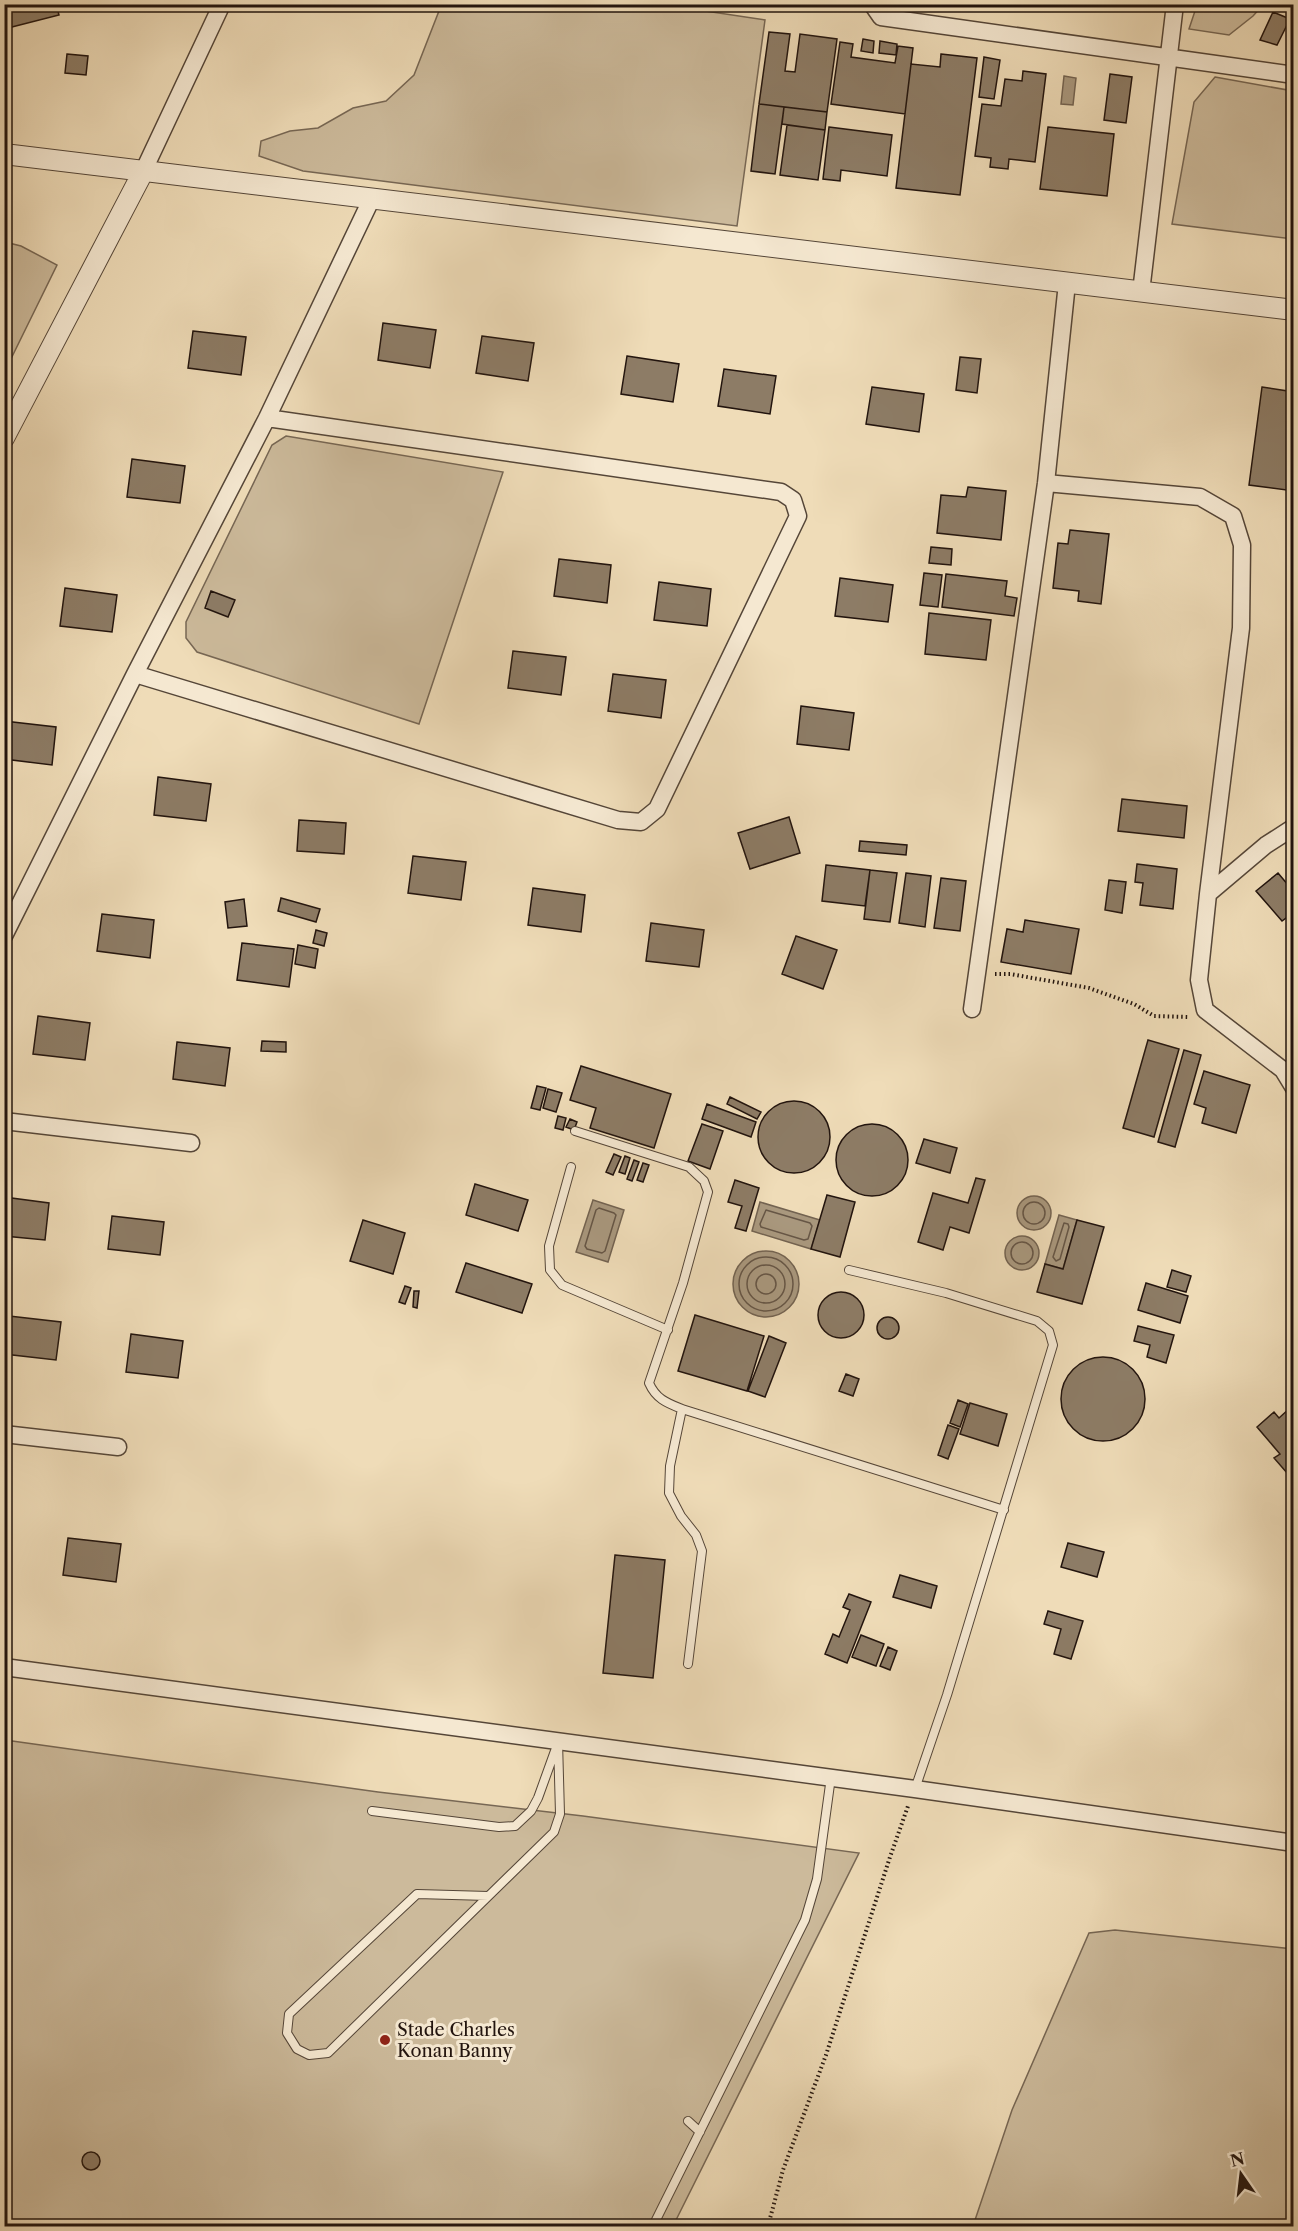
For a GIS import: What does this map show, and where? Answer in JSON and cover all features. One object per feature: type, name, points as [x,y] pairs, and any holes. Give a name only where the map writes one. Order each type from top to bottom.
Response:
[{"type":"street","points":[[4,438],[143,172],[222,4]]},
{"type":"street","points":[[872,4],[881,17],[1293,75]]},
{"type":"street","points":[[1141,291],[1174,4]]},
{"type":"street","points":[[4,154],[1293,310]]},
{"type":"street","points":[[4,936],[267,417],[371,200]]},
{"type":"street","points":[[972,1009],[1046,483],[1067,283]]},
{"type":"street","points":[[135,674],[618,820],[641,822],[657,808],[798,516],[793,500],[781,492],[267,417]]},
{"type":"street","points":[[1046,483],[1200,497],[1233,516],[1242,545],[1241,628],[1199,980],[1204,1010],[1283,1070],[1293,1088]]},
{"type":"street","points":[[1208,894],[1266,845],[1293,827]]},
{"type":"street","points":[[4,1121],[191,1143]]},
{"type":"street","points":[[4,1434],[118,1446]]},
{"type":"street","points":[[4,1667],[831,1777],[1293,1843]]},
{"type":"lane","points":[[574,1131],[689,1167],[704,1181],[708,1192],[668,1330],[649,1383],[655,1395],[682,1409],[1004,1509]]},
{"type":"lane","points":[[571,1167],[549,1246],[550,1270],[562,1286],[668,1330]]},
{"type":"lane","points":[[849,1270],[946,1293],[1037,1321],[1049,1331],[1053,1345],[947,1695],[915,1789]]},
{"type":"lane","points":[[682,1409],[670,1466],[669,1493],[681,1516],[696,1535],[702,1551],[688,1664]]},
{"type":"lane","points":[[372,1811],[500,1827],[515,1826],[531,1810],[538,1798],[558,1741]]},
{"type":"lane","points":[[488,1896],[417,1894],[289,2014],[287,2033],[297,2049],[309,2055],[328,2053],[554,1832],[560,1814],[558,1741]]},
{"type":"lane","points":[[653,2226],[805,1920],[817,1879],[831,1777]]},
{"type":"lane","points":[[688,2121],[700,2132]]},
{"type":"path","points":[[976,974],[1010,975],[1089,988],[1134,1004],[1154,1016],[1192,1017],[1204,1010]]},
{"type":"path","points":[[768,2226],[783,2170],[826,2055],[890,1857],[915,1789]]},
{"type":"shaded area","points":[[1197,4],[1263,5],[1229,35],[1189,29]]},
{"type":"shaded area","points":[[444,5],[665,5],[765,20],[737,226],[303,171],[259,156],[261,141],[290,131],[318,128],[353,108],[386,101],[414,75],[439,11]]},
{"type":"shaded area","points":[[994,5],[1067,5],[1062,11]]},
{"type":"shaded area","points":[[1215,77],[1293,91],[1293,239],[1172,224],[1194,102]]},
{"type":"shaded area","points":[[5,242],[21,246],[57,265],[5,371]]},
{"type":"shaded area","points":[[286,436],[503,472],[419,724],[197,652],[186,638],[186,622],[272,445]]},
{"type":"shaded area","name":"Stade Charles Konan Banny","points":[[5,1740],[378,1792],[583,1816],[859,1853],[673,2226],[5,2226]]},
{"type":"shaded area","points":[[1115,1930],[1293,1949],[1293,2226],[973,2226],[1012,2110],[1089,1933]]},
{"type":"water","points":[[1064,76],[1076,78],[1073,105],[1061,104]]},
{"type":"water","points":[[1034,1196],[1046,1201],[1051,1213],[1046,1225],[1034,1230],[1022,1225],[1017,1213],[1022,1201]]},
{"type":"water","points":[[593,1200],[624,1210],[608,1262],[576,1252]]},
{"type":"water","points":[[760,1202],[820,1220],[811,1249],[752,1231]]},
{"type":"water","points":[[1059,1215],[1077,1220],[1063,1269],[1045,1264]]},
{"type":"water","points":[[1022,1236],[1034,1241],[1039,1253],[1034,1265],[1022,1270],[1010,1265],[1005,1253],[1010,1241]]},
{"type":"water","points":[[766,1251],[779,1253],[789,1261],[797,1271],[799,1284],[797,1297],[789,1307],[779,1315],[766,1317],[753,1315],[743,1307],[735,1297],[733,1284],[735,1271],[743,1261],[753,1253]]},
{"type":"building","points":[[4,4],[56,4],[59,15],[4,29]]},
{"type":"building","points":[[1273,12],[1290,19],[1277,45],[1260,40]]},
{"type":"building","points":[[769,32],[790,34],[785,71],[795,72],[800,34],[837,39],[827,112],[759,104]]},
{"type":"building","points":[[863,39],[874,41],[873,53],[861,51]]},
{"type":"building","points":[[880,41],[897,44],[896,55],[879,53]]},
{"type":"building","points":[[840,42],[853,44],[851,57],[895,63],[898,46],[913,48],[905,114],[831,104]]},
{"type":"building","points":[[67,54],[88,56],[86,75],[65,73]]},
{"type":"building","points":[[941,54],[977,58],[960,195],[896,188],[911,64],[940,67]]},
{"type":"building","points":[[984,57],[1000,60],[994,99],[979,97]]},
{"type":"building","points":[[1023,71],[1046,74],[1035,162],[1009,159],[1008,169],[990,167],[991,158],[975,156],[982,104],[1001,106],[1005,79],[1022,81]]},
{"type":"building","points":[[1110,74],[1132,77],[1126,123],[1104,120]]},
{"type":"building","points":[[759,104],[784,107],[775,174],[751,171]]},
{"type":"building","points":[[784,107],[827,112],[825,130],[782,124]]},
{"type":"building","points":[[787,125],[825,130],[818,180],[780,175]]},
{"type":"building","points":[[829,127],[892,135],[887,176],[841,170],[840,181],[823,179]]},
{"type":"building","points":[[1048,127],[1114,134],[1107,196],[1040,189]]},
{"type":"building","points":[[383,323],[436,330],[430,368],[378,360]]},
{"type":"building","points":[[193,331],[246,337],[241,375],[188,368]]},
{"type":"building","points":[[482,336],[534,343],[528,381],[476,373]]},
{"type":"building","points":[[627,356],[679,364],[673,402],[621,394]]},
{"type":"building","points":[[960,357],[981,359],[977,393],[956,390]]},
{"type":"building","points":[[724,369],[776,376],[770,414],[718,406]]},
{"type":"building","points":[[872,387],[924,394],[919,432],[866,424]]},
{"type":"building","points":[[1262,387],[1294,392],[1294,491],[1249,485]]},
{"type":"building","points":[[132,459],[185,466],[180,503],[127,497]]},
{"type":"building","points":[[968,487],[1006,491],[1001,540],[937,533],[941,495],[966,497]]},
{"type":"building","points":[[1070,530],[1109,534],[1101,604],[1078,601],[1079,591],[1053,588],[1058,543],[1068,544]]},
{"type":"building","points":[[931,547],[952,549],[951,565],[929,563]]},
{"type":"building","points":[[559,559],[611,565],[607,603],[554,596]]},
{"type":"building","points":[[924,573],[942,575],[938,607],[920,605]]},
{"type":"building","points":[[946,574],[1007,581],[1005,596],[1017,598],[1014,616],[942,607]]},
{"type":"building","points":[[840,578],[893,585],[888,622],[835,616]]},
{"type":"building","points":[[659,582],[711,589],[707,626],[654,620]]},
{"type":"building","points":[[65,588],[117,595],[112,632],[60,626]]},
{"type":"building","points":[[211,591],[235,600],[228,617],[205,608]]},
{"type":"building","points":[[929,613],[991,620],[986,660],[925,654]]},
{"type":"building","points":[[513,651],[566,657],[561,695],[508,688]]},
{"type":"building","points":[[613,674],[666,680],[661,718],[608,711]]},
{"type":"building","points":[[801,706],[854,713],[849,750],[797,744]]},
{"type":"building","points":[[4,721],[56,727],[52,765],[4,759]]},
{"type":"building","points":[[158,777],[211,784],[206,821],[154,815]]},
{"type":"building","points":[[1122,799],[1187,806],[1184,838],[1118,831]]},
{"type":"building","points":[[789,817],[800,853],[750,869],[738,833]]},
{"type":"building","points":[[299,820],[346,823],[344,854],[297,851]]},
{"type":"building","points":[[860,841],[907,845],[906,855],[859,851]]},
{"type":"building","points":[[413,856],[466,862],[461,900],[408,893]]},
{"type":"building","points":[[1137,864],[1177,869],[1173,909],[1140,905],[1143,883],[1135,882]]},
{"type":"building","points":[[826,865],[870,870],[865,906],[822,901]]},
{"type":"building","points":[[870,870],[897,873],[890,922],[864,919]]},
{"type":"building","points":[[906,873],[931,876],[925,927],[899,923]]},
{"type":"building","points":[[1278,873],[1294,892],[1294,912],[1282,921],[1256,891]]},
{"type":"building","points":[[941,878],[966,881],[960,931],[934,928]]},
{"type":"building","points":[[1109,880],[1126,882],[1122,913],[1105,910]]},
{"type":"building","points":[[533,888],[585,895],[581,932],[528,925]]},
{"type":"building","points":[[281,898],[320,909],[316,922],[278,911]]},
{"type":"building","points":[[244,899],[247,926],[228,928],[225,902]]},
{"type":"building","points":[[102,914],[154,920],[150,958],[97,951]]},
{"type":"building","points":[[1025,920],[1079,929],[1071,974],[1001,962],[1007,929],[1023,932]]},
{"type":"building","points":[[651,923],[704,930],[699,967],[646,961]]},
{"type":"building","points":[[316,930],[327,933],[324,946],[313,943]]},
{"type":"building","points":[[796,936],[837,950],[823,989],[782,974]]},
{"type":"building","points":[[242,943],[294,949],[289,987],[237,980]]},
{"type":"building","points":[[298,945],[318,949],[315,968],[295,964]]},
{"type":"building","points":[[38,1016],[90,1023],[85,1060],[33,1054]]},
{"type":"building","points":[[1148,1040],[1179,1049],[1154,1137],[1123,1128]]},
{"type":"building","points":[[262,1041],[286,1042],[286,1052],[261,1051]]},
{"type":"building","points":[[177,1042],[230,1048],[225,1086],[173,1079]]},
{"type":"building","points":[[1184,1050],[1201,1055],[1175,1147],[1158,1142]]},
{"type":"building","points":[[581,1066],[671,1094],[654,1148],[590,1128],[596,1108],[570,1100]]},
{"type":"building","points":[[1204,1071],[1250,1085],[1236,1133],[1202,1123],[1206,1108],[1194,1104]]},
{"type":"building","points":[[537,1086],[546,1088],[540,1110],[531,1108]]},
{"type":"building","points":[[548,1089],[562,1093],[556,1112],[543,1108]]},
{"type":"building","points":[[730,1097],[761,1112],[757,1119],[727,1104]]},
{"type":"building","points":[[794,1101],[808,1104],[820,1111],[827,1123],[830,1137],[827,1151],[820,1163],[808,1170],[794,1173],[780,1170],[768,1163],[761,1151],[758,1137],[761,1123],[768,1111],[780,1104]]},
{"type":"building","points":[[707,1104],[756,1122],[751,1137],[702,1119]]},
{"type":"building","points":[[558,1116],[566,1118],[563,1130],[555,1128]]},
{"type":"building","points":[[570,1119],[577,1122],[574,1130],[566,1127]]},
{"type":"building","points":[[702,1124],[723,1131],[710,1169],[688,1161]]},
{"type":"building","points":[[872,1124],[886,1127],[898,1134],[905,1146],[908,1160],[905,1174],[898,1186],[886,1193],[872,1196],[858,1193],[846,1186],[839,1174],[836,1160],[839,1146],[846,1134],[858,1127]]},
{"type":"building","points":[[924,1139],[957,1148],[950,1173],[916,1163]]},
{"type":"building","points":[[614,1154],[621,1157],[613,1175],[606,1172]]},
{"type":"building","points":[[625,1156],[630,1158],[625,1174],[619,1172]]},
{"type":"building","points":[[634,1160],[639,1162],[632,1181],[627,1179]]},
{"type":"building","points":[[643,1163],[649,1165],[643,1182],[637,1180]]},
{"type":"building","points":[[976,1178],[985,1180],[969,1233],[950,1227],[943,1250],[918,1242],[933,1193],[968,1203]]},
{"type":"building","points":[[735,1180],[759,1188],[746,1231],[735,1228],[742,1206],[728,1202]]},
{"type":"building","points":[[475,1184],[528,1200],[518,1231],[466,1215]]},
{"type":"building","points":[[827,1195],[855,1202],[840,1257],[811,1249]]},
{"type":"building","points":[[4,1197],[49,1203],[45,1240],[4,1236]]},
{"type":"building","points":[[112,1216],[164,1222],[160,1255],[108,1249]]},
{"type":"building","points":[[363,1220],[405,1233],[393,1274],[350,1261]]},
{"type":"building","points":[[1077,1220],[1104,1227],[1082,1304],[1037,1292],[1045,1264],[1063,1269]]},
{"type":"building","points":[[466,1263],[532,1284],[522,1313],[456,1292]]},
{"type":"building","points":[[1172,1270],[1191,1276],[1186,1292],[1167,1287]]},
{"type":"building","points":[[1146,1283],[1188,1296],[1180,1323],[1138,1310]]},
{"type":"building","points":[[405,1286],[411,1288],[405,1304],[399,1302]]},
{"type":"building","points":[[414,1291],[419,1291],[417,1308],[413,1307]]},
{"type":"building","points":[[841,1292],[857,1299],[864,1315],[857,1331],[841,1338],[825,1331],[818,1315],[825,1299]]},
{"type":"building","points":[[695,1315],[764,1336],[747,1391],[678,1371]]},
{"type":"building","points":[[9,1316],[61,1322],[56,1360],[4,1354]]},
{"type":"building","points":[[888,1317],[896,1320],[899,1328],[896,1336],[888,1339],[880,1336],[877,1328],[880,1320]]},
{"type":"building","points":[[1138,1326],[1174,1335],[1166,1363],[1147,1357],[1150,1345],[1134,1341]]},
{"type":"building","points":[[131,1334],[183,1341],[178,1378],[126,1372]]},
{"type":"building","points":[[769,1336],[786,1343],[765,1397],[748,1391]]},
{"type":"building","points":[[1103,1357],[1119,1360],[1138,1376],[1145,1399],[1142,1415],[1126,1434],[1103,1441],[1087,1438],[1068,1422],[1061,1399],[1064,1383],[1080,1364]]},
{"type":"building","points":[[846,1374],[859,1379],[853,1396],[839,1391]]},
{"type":"building","points":[[958,1400],[968,1404],[960,1427],[950,1423]]},
{"type":"building","points":[[970,1403],[1007,1414],[998,1446],[960,1434]]},
{"type":"building","points":[[1290,1408],[1294,1412],[1294,1481],[1274,1458],[1280,1454],[1257,1427],[1274,1412],[1279,1418]]},
{"type":"building","points":[[948,1425],[959,1429],[948,1459],[938,1455]]},
{"type":"building","points":[[68,1538],[121,1544],[116,1582],[63,1575]]},
{"type":"building","points":[[1068,1543],[1104,1552],[1097,1577],[1061,1567]]},
{"type":"building","points":[[615,1555],[665,1560],[653,1678],[603,1673]]},
{"type":"building","points":[[900,1575],[937,1586],[931,1608],[893,1597]]},
{"type":"building","points":[[849,1594],[871,1602],[847,1663],[825,1654],[833,1634],[839,1637],[850,1610],[843,1607]]},
{"type":"building","points":[[1048,1611],[1083,1621],[1071,1659],[1054,1654],[1061,1629],[1044,1624]]},
{"type":"building","points":[[861,1635],[884,1644],[876,1666],[852,1657]]},
{"type":"building","points":[[888,1647],[897,1651],[890,1670],[880,1666]]},
{"type":"building","points":[[91,2152],[97,2155],[100,2161],[97,2167],[91,2170],[85,2167],[82,2161],[85,2155]]},
{"type":"place","name":"Stade Charles Konan Banny","points":[[385,2040]]}]
